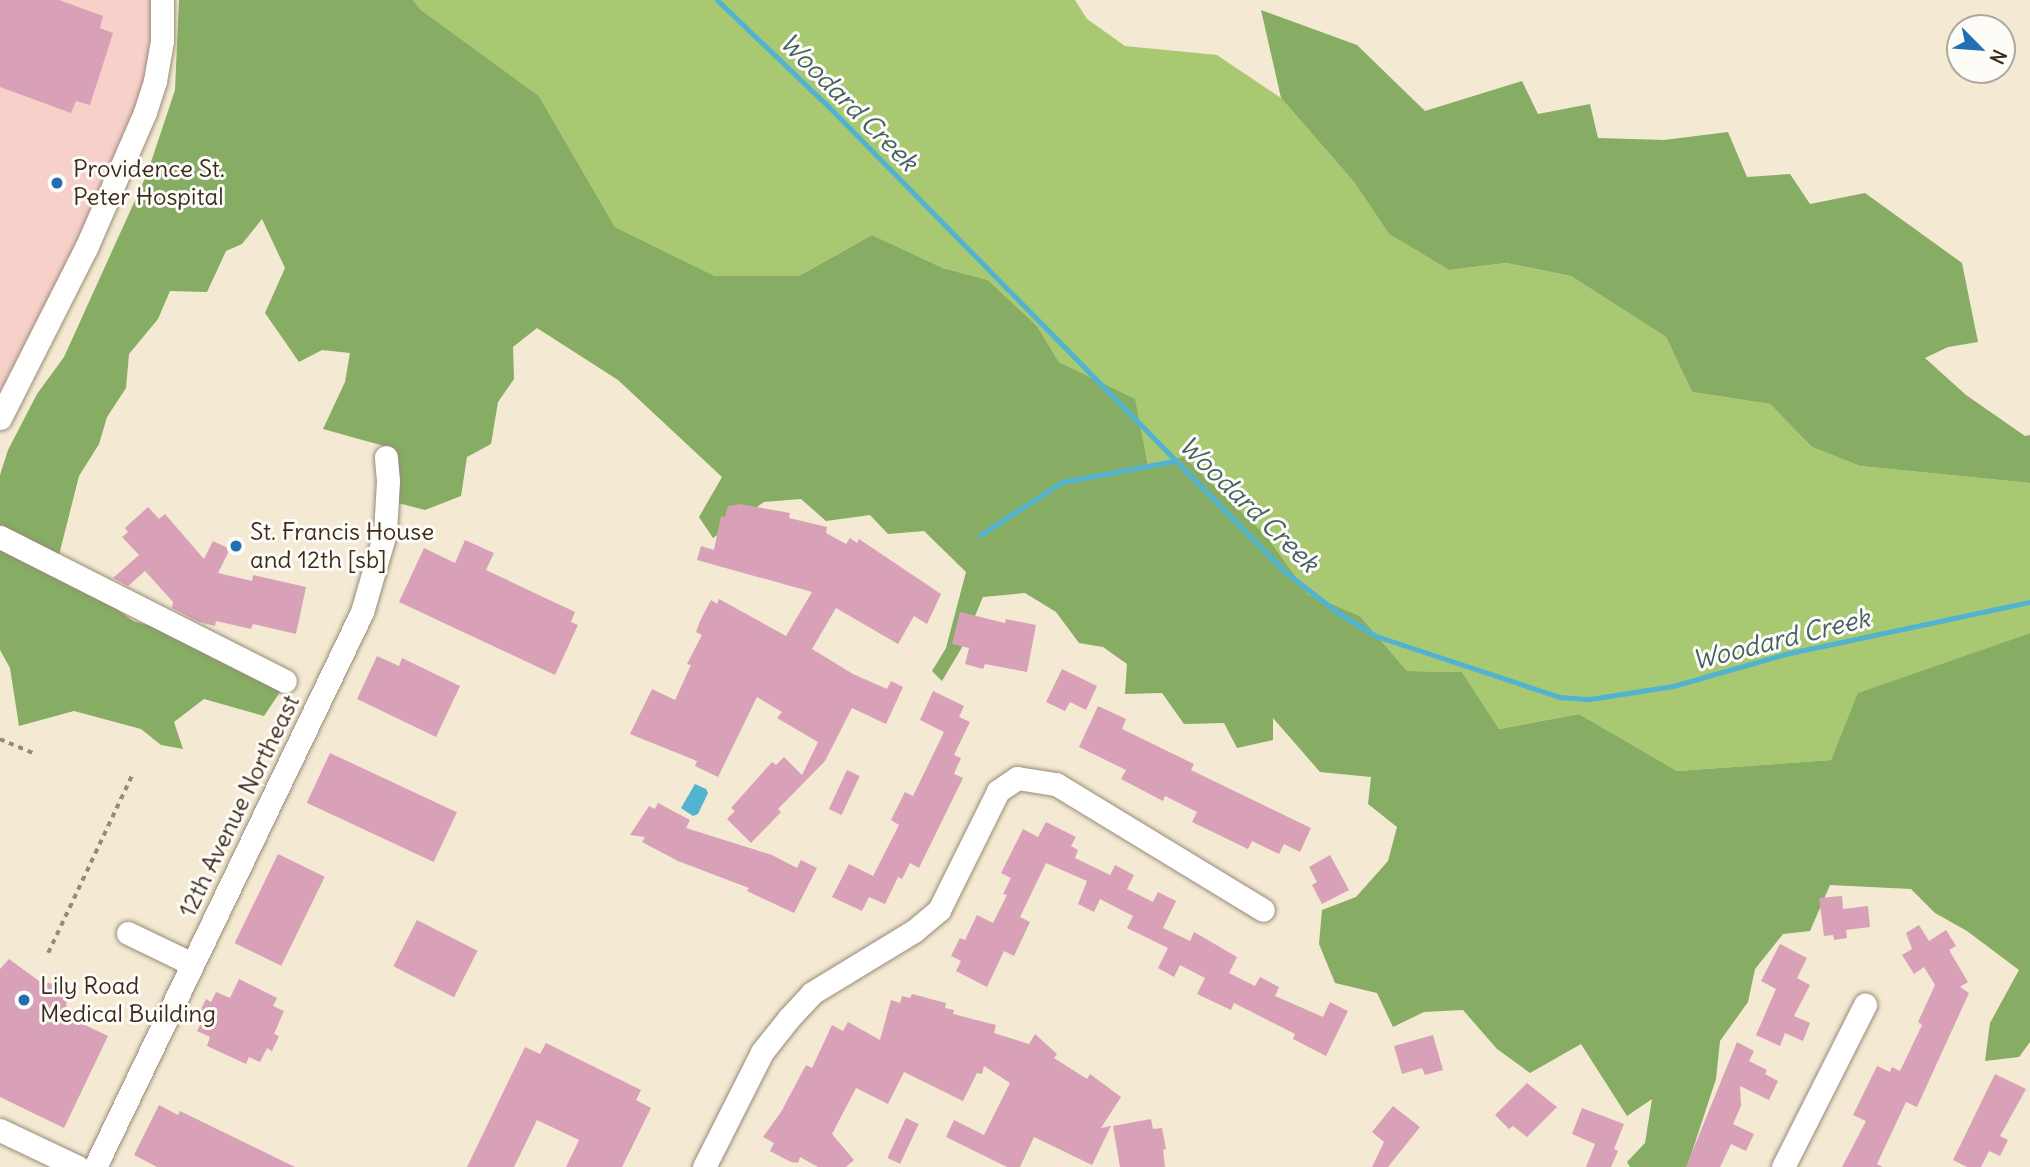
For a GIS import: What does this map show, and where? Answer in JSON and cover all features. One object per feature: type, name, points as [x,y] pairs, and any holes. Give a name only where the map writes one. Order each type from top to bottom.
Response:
[{"type":"street","points":[[0,418],[86,248],[145,112],[156,81],[162,41],[162,0]]},
{"type":"street","name":"12th Avenue Northeast","points":[[95,1167],[362,612],[385,533],[386,457]]},
{"type":"street","points":[[0,537],[285,681]]},
{"type":"street","points":[[705,1167],[762,1052],[789,1017],[812,993],[914,931],[939,910],[998,791],[1017,778],[1056,784],[1263,910]]},
{"type":"street","points":[[128,933],[192,964]]},
{"type":"street","points":[[1783,1167],[1865,1005]]},
{"type":"street","points":[[0,1130],[78,1167]]},
{"type":"path","points":[[0,739],[35,754]]},
{"type":"path","points":[[48,953],[133,773]]},
{"type":"shaded area","name":"Providence St. Peter Hospital","points":[[0,0],[162,0],[156,81],[0,418]]},
{"type":"green space","points":[[179,0],[413,0],[421,10],[539,96],[615,227],[715,276],[799,276],[872,235],[943,268],[988,280],[1037,326],[1059,362],[1135,399],[1148,466],[1184,457],[1268,538],[1308,594],[1360,616],[1407,671],[1462,672],[1499,729],[1579,714],[1677,771],[1831,760],[1858,693],[2030,633],[2030,1042],[2019,1057],[1985,1061],[1990,1023],[2019,970],[1967,931],[1935,913],[1911,889],[1830,885],[1810,931],[1783,934],[1755,969],[1748,1002],[1720,1041],[1716,1079],[1687,1167],[1630,1167],[1627,1162],[1645,1143],[1652,1099],[1627,1116],[1581,1044],[1530,1073],[1497,1049],[1463,1010],[1424,1012],[1393,1027],[1377,993],[1335,983],[1319,944],[1322,910],[1356,897],[1388,861],[1397,827],[1368,804],[1371,777],[1320,772],[1273,718],[1273,740],[1237,748],[1224,723],[1184,724],[1162,693],[1125,694],[1127,664],[1103,647],[1079,643],[1056,612],[1025,593],[983,597],[961,649],[942,681],[932,671],[946,648],[966,572],[924,531],[888,534],[870,515],[826,521],[801,499],[764,502],[713,538],[699,517],[722,477],[618,380],[537,328],[513,347],[514,379],[498,402],[491,444],[467,457],[461,496],[425,510],[394,502],[395,449],[323,429],[345,382],[350,353],[322,350],[299,362],[265,313],[285,268],[262,219],[242,244],[226,251],[207,292],[170,291],[158,319],[129,354],[126,388],[107,417],[99,444],[79,476],[59,555],[106,601],[133,621],[155,627],[175,639],[209,642],[284,686],[264,716],[204,699],[174,722],[183,749],[161,745],[141,729],[74,711],[19,726],[10,668],[0,650],[0,475],[8,450],[37,394],[64,357],[147,174],[175,90]]},
{"type":"green space","points":[[413,0],[1075,0],[1087,19],[1125,46],[1217,55],[1281,98],[1354,182],[1389,234],[1449,270],[1506,263],[1571,276],[1666,337],[1692,392],[1770,404],[1812,447],[1860,466],[2030,483],[2030,633],[1859,693],[1831,760],[1677,771],[1579,714],[1499,729],[1462,672],[1407,671],[1360,616],[1308,594],[1268,538],[1148,466],[1134,399],[1059,362],[1037,326],[988,280],[943,268],[872,235],[799,276],[715,276],[615,227],[539,96],[421,10]]},
{"type":"green space","points":[[1261,10],[1357,45],[1425,111],[1522,81],[1538,114],[1590,104],[1598,138],[1664,140],[1728,132],[1747,177],[1790,174],[1810,204],[1865,193],[1962,263],[1978,342],[1948,347],[1925,358],[1966,395],[2025,436],[2030,435],[2030,483],[1860,466],[1812,447],[1770,404],[1692,392],[1666,337],[1571,276],[1506,263],[1449,270],[1389,234],[1354,182],[1281,98]]},
{"type":"water","points":[[695,784],[706,789],[708,793],[698,814],[693,816],[681,808]]},
{"type":"building","points":[[0,0],[59,0],[103,16],[100,28],[113,33],[90,105],[76,101],[71,113],[0,87]]},
{"type":"building","points":[[740,504],[790,513],[789,518],[827,527],[826,533],[846,544],[850,538],[857,543],[859,539],[941,594],[927,624],[914,616],[898,644],[836,608],[812,649],[853,674],[887,689],[891,681],[903,687],[886,724],[852,708],[825,761],[778,809],[781,812],[751,843],[727,819],[735,811],[731,808],[772,762],[776,765],[784,757],[802,775],[818,742],[777,718],[782,712],[757,697],[718,777],[695,766],[697,761],[630,734],[652,689],[675,700],[691,665],[687,664],[702,635],[696,632],[711,600],[717,604],[719,599],[786,636],[812,592],[697,560],[701,546],[714,550],[721,516],[725,517],[728,506]]},
{"type":"building","points":[[148,507],[159,519],[165,514],[204,559],[213,541],[230,549],[218,573],[252,581],[253,575],[306,587],[296,634],[253,624],[251,629],[216,621],[215,626],[199,622],[172,608],[173,602],[145,571],[128,586],[113,578],[139,555],[122,537],[128,532],[125,528]]},
{"type":"building","points":[[465,540],[494,553],[486,570],[575,612],[571,622],[578,625],[555,675],[399,602],[424,548],[455,563]]},
{"type":"building","points":[[960,612],[1005,623],[1006,619],[1036,625],[1027,672],[985,664],[983,669],[965,664],[969,648],[952,644]]},
{"type":"building","points":[[377,656],[399,666],[402,658],[460,686],[436,737],[357,699]]},
{"type":"building","points":[[1062,669],[1097,686],[1086,710],[1070,702],[1065,711],[1046,702]]},
{"type":"building","points":[[933,691],[964,706],[959,717],[970,722],[954,755],[961,758],[954,774],[963,778],[919,868],[910,863],[902,879],[898,877],[885,904],[869,897],[862,911],[832,897],[849,864],[873,876],[899,825],[891,820],[905,792],[913,796],[944,732],[920,720]]},
{"type":"building","points":[[1098,706],[1126,719],[1122,729],[1194,764],[1191,770],[1311,828],[1300,852],[1284,844],[1279,854],[1252,841],[1248,849],[1192,822],[1197,812],[1165,796],[1163,801],[1121,779],[1126,770],[1079,747]]},
{"type":"building","points":[[330,753],[457,812],[434,862],[307,803]]},
{"type":"building","points":[[847,770],[860,776],[842,815],[829,809]]},
{"type":"building","points":[[658,803],[690,820],[686,828],[772,855],[797,868],[801,860],[817,868],[794,913],[747,891],[749,888],[678,861],[642,842],[645,837],[630,835],[649,806],[655,809]]},
{"type":"building","points":[[1046,822],[1076,837],[1071,846],[1078,850],[1075,858],[1110,875],[1115,865],[1134,875],[1127,889],[1153,902],[1158,892],[1176,901],[1163,928],[1190,941],[1194,932],[1237,957],[1229,973],[1255,986],[1260,977],[1279,987],[1275,996],[1323,1017],[1330,1002],[1348,1011],[1326,1056],[1293,1039],[1295,1034],[1234,1003],[1231,1010],[1197,994],[1205,978],[1180,965],[1174,977],[1158,968],[1168,948],[1127,928],[1133,916],[1100,899],[1094,912],[1078,904],[1087,881],[1046,863],[1020,917],[1030,922],[1014,956],[1004,951],[987,987],[956,971],[961,961],[951,956],[960,938],[965,940],[977,915],[993,923],[1007,895],[1003,894],[1011,878],[1001,873],[1023,829],[1038,837]]},
{"type":"building","points":[[278,854],[325,877],[281,966],[235,943]]},
{"type":"building","points":[[1330,855],[1349,890],[1322,904],[1312,885],[1317,882],[1309,867]]},
{"type":"building","points":[[1842,896],[1843,909],[1868,906],[1870,927],[1846,930],[1847,938],[1834,940],[1833,935],[1824,936],[1819,898]]},
{"type":"building","points":[[417,920],[478,951],[454,997],[393,966]]},
{"type":"building","points":[[1919,925],[1929,941],[1946,930],[1956,946],[1949,950],[1968,982],[1960,987],[1969,993],[1917,1107],[1906,1102],[1877,1164],[1883,1167],[1842,1167],[1866,1121],[1853,1115],[1877,1066],[1890,1072],[1892,1067],[1900,1071],[1922,1025],[1918,1022],[1935,985],[1924,967],[1914,974],[1902,955],[1912,949],[1906,933]]},
{"type":"building","points":[[1780,944],[1807,958],[1797,978],[1810,985],[1794,1016],[1810,1023],[1803,1041],[1785,1033],[1780,1046],[1756,1035],[1776,989],[1761,981]]},
{"type":"building","points":[[9,959],[39,981],[67,987],[66,1016],[108,1036],[64,1128],[0,1097],[0,969]]},
{"type":"building","points":[[239,979],[277,998],[273,1006],[284,1011],[274,1034],[279,1036],[272,1051],[267,1048],[260,1062],[249,1057],[246,1064],[207,1046],[210,1037],[197,1031],[201,1023],[196,1020],[206,999],[211,1002],[216,992],[230,998]]},
{"type":"building","points":[[912,994],[946,1003],[945,1008],[954,1010],[953,1014],[996,1025],[994,1033],[1029,1044],[1035,1034],[1057,1054],[1054,1058],[1087,1079],[1090,1074],[1121,1097],[1101,1128],[1111,1126],[1092,1165],[1034,1137],[1020,1167],[1007,1167],[946,1137],[954,1120],[984,1135],[1010,1083],[984,1066],[982,1074],[977,1073],[963,1101],[904,1072],[888,1104],[856,1088],[832,1134],[854,1160],[846,1167],[818,1167],[800,1157],[798,1163],[791,1162],[770,1151],[774,1143],[763,1137],[781,1112],[806,1065],[812,1068],[832,1025],[843,1031],[848,1022],[880,1040],[891,1000],[900,1003],[902,996],[910,998]]},
{"type":"building","points":[[1433,1035],[1443,1070],[1425,1075],[1422,1068],[1402,1074],[1394,1046]]},
{"type":"building","points":[[1737,1042],[1754,1051],[1749,1061],[1767,1070],[1765,1074],[1778,1081],[1769,1100],[1740,1086],[1741,1106],[1733,1124],[1754,1134],[1746,1151],[1731,1144],[1720,1167],[1686,1167]]},
{"type":"building","points":[[546,1043],[641,1090],[636,1100],[651,1108],[622,1167],[566,1167],[579,1140],[537,1120],[514,1167],[467,1167],[525,1047],[540,1054]]},
{"type":"building","points":[[1995,1074],[2026,1089],[2000,1136],[2008,1140],[2000,1156],[1989,1151],[1981,1167],[1967,1167],[1953,1160]]},
{"type":"building","points":[[1527,1083],[1557,1107],[1527,1137],[1513,1126],[1509,1129],[1495,1115]]},
{"type":"building","points":[[159,1105],[178,1115],[180,1111],[295,1167],[157,1167],[134,1155]]},
{"type":"building","points":[[1393,1106],[1420,1127],[1388,1167],[1372,1167],[1384,1142],[1372,1132]]},
{"type":"building","points":[[1582,1108],[1624,1124],[1614,1149],[1618,1151],[1611,1167],[1586,1167],[1595,1144],[1572,1134]]},
{"type":"building","points":[[906,1118],[919,1124],[900,1164],[887,1158]]},
{"type":"building","points":[[1151,1119],[1153,1129],[1162,1128],[1166,1149],[1163,1150],[1165,1167],[1120,1167],[1113,1126]]},
{"type":"waterway","name":"Woodard Creek","points":[[717,0],[829,107],[1284,571],[1337,612],[1376,636],[1559,697],[1590,699],[1673,686],[1785,654],[2030,602]]},
{"type":"waterway","points":[[980,535],[1062,482],[1174,461]]},
{"type":"place","name":"Providence St. Peter Hospital","points":[[57,183]]},
{"type":"place","name":"St. Francis House and 12th [sb]","points":[[236,546]]},
{"type":"place","name":"Lily Road Medical Building","points":[[24,1000]]}]
